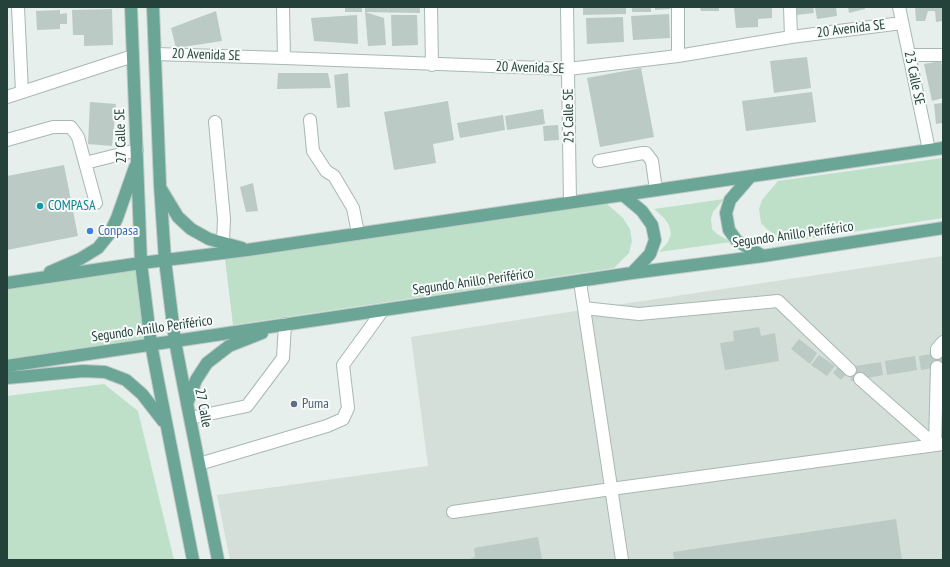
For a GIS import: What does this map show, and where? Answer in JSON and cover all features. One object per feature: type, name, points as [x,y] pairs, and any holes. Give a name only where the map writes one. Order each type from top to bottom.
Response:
[{"type":"main road","name":"27 Calle SE","points":[[131,7],[141,263]]},
{"type":"main road","points":[[153,7],[160,185],[165,260]]},
{"type":"main road","points":[[7,283],[141,263],[247,250],[943,148]]},
{"type":"main road","points":[[34,279],[80,259],[98,248],[110,233],[117,218],[137,155]]},
{"type":"main road","points":[[750,177],[730,200],[726,213],[729,230],[737,241],[763,256]]},
{"type":"main road","points":[[160,185],[178,217],[191,229],[209,239],[247,250]]},
{"type":"main road","points":[[624,195],[642,211],[652,225],[654,240],[650,254],[632,273]]},
{"type":"main road","name":"Segundo Anillo Periférico","points":[[7,366],[580,282],[632,273],[763,256],[943,228]]},
{"type":"main road","name":"27 Calle","points":[[165,260],[176,341],[187,405],[218,560]]},
{"type":"main road","points":[[141,263],[165,424],[193,560]]},
{"type":"main road","points":[[187,405],[196,380],[207,363],[229,346],[283,325]]},
{"type":"main road","points":[[7,378],[83,371],[105,372],[126,380],[142,394],[165,424]]},
{"type":"street","points":[[18,7],[22,92]]},
{"type":"street","points":[[283,7],[284,58]]},
{"type":"street","points":[[431,7],[432,65]]},
{"type":"street","name":"25 Calle SE","points":[[567,7],[570,202]]},
{"type":"street","points":[[678,7],[678,56]]},
{"type":"street","points":[[790,7],[791,37]]},
{"type":"street","name":"23 Calle SE","points":[[899,7],[929,150]]},
{"type":"street","name":"20 Avenida SE","points":[[155,54],[568,70],[678,56],[791,37],[902,23]]},
{"type":"street","points":[[909,55],[943,55]]},
{"type":"street","points":[[7,96],[133,56]]},
{"type":"street","points":[[310,120],[313,151],[326,171],[334,176],[352,208],[358,233]]},
{"type":"street","points":[[215,122],[224,219],[223,243]]},
{"type":"street","points":[[7,140],[53,127],[71,126],[78,137],[96,203]]},
{"type":"street","points":[[599,161],[646,153],[652,161],[656,190]]},
{"type":"street","points":[[85,163],[137,155]]},
{"type":"street","points":[[580,282],[622,560]]},
{"type":"street","points":[[584,308],[640,314],[778,301],[850,370]]},
{"type":"street","points":[[199,464],[327,426],[343,419],[348,408],[343,365],[383,310]]},
{"type":"street","points":[[190,418],[247,406],[283,358],[283,325]]},
{"type":"street","points":[[937,353],[943,342]]},
{"type":"street","points":[[937,367],[939,445]]},
{"type":"street","points":[[860,379],[939,445]]},
{"type":"street","points":[[453,512],[611,489],[939,445]]},
{"type":"shaded area","points":[[943,256],[943,560],[230,560],[217,495],[428,466],[411,337]]},
{"type":"green space","points":[[943,158],[943,218],[787,242],[768,230],[761,223],[759,209],[762,200],[778,181]]},
{"type":"green space","points":[[724,199],[713,212],[711,219],[712,229],[717,234],[731,242],[659,252],[668,242],[671,234],[669,225],[654,209]]},
{"type":"green space","points":[[607,204],[623,218],[630,229],[632,241],[629,253],[614,268],[233,325],[225,259]]},
{"type":"green space","points":[[140,265],[149,342],[7,362],[7,286]]},
{"type":"green space","points":[[104,384],[138,411],[174,560],[7,560],[7,396]]},
{"type":"building","points":[[345,7],[362,7],[362,12],[345,12]]},
{"type":"building","points":[[365,7],[420,7],[420,13],[365,12]]},
{"type":"building","points":[[583,7],[626,7],[626,14],[583,15]]},
{"type":"building","points":[[632,7],[651,7],[651,12],[632,12]]},
{"type":"building","points":[[655,7],[670,7],[670,9],[655,10]]},
{"type":"building","points":[[700,7],[719,7],[719,11],[701,11]]},
{"type":"building","points":[[734,7],[772,7],[772,18],[758,19],[758,27],[736,28]]},
{"type":"building","points":[[795,7],[813,7],[814,13],[796,15]]},
{"type":"building","points":[[815,7],[836,7],[837,16],[817,19]]},
{"type":"building","points":[[848,7],[865,7],[865,9],[849,13]]},
{"type":"building","points":[[915,7],[943,7],[943,21],[936,22],[935,11],[928,11],[925,21],[916,21]]},
{"type":"building","points":[[112,9],[113,45],[84,46],[84,35],[73,35],[72,10]]},
{"type":"building","points":[[60,10],[60,14],[67,13],[67,24],[60,24],[60,29],[37,30],[36,11]]},
{"type":"building","points":[[216,11],[222,41],[176,48],[171,28]]},
{"type":"building","points":[[365,12],[384,18],[386,45],[368,46]]},
{"type":"building","points":[[669,14],[670,38],[633,40],[631,16]]},
{"type":"building","points":[[357,15],[358,44],[314,41],[311,18]]},
{"type":"building","points":[[391,15],[417,15],[418,45],[392,46]]},
{"type":"building","points":[[623,17],[624,42],[587,44],[586,18]]},
{"type":"building","points":[[807,57],[811,88],[774,93],[770,61]]},
{"type":"building","points":[[941,61],[943,71],[943,98],[932,101],[924,64]]},
{"type":"building","points":[[641,68],[654,137],[600,147],[587,78]]},
{"type":"building","points":[[278,73],[328,73],[331,88],[277,89]]},
{"type":"building","points":[[348,73],[350,107],[337,108],[334,75]]},
{"type":"building","points":[[812,92],[816,122],[746,131],[742,101]]},
{"type":"building","points":[[448,101],[454,140],[433,144],[436,163],[394,170],[384,112]]},
{"type":"building","points":[[90,102],[116,104],[112,146],[88,144]]},
{"type":"building","points":[[943,103],[943,123],[936,124],[934,104]]},
{"type":"building","points":[[543,109],[545,124],[507,130],[505,116]]},
{"type":"building","points":[[503,115],[505,130],[460,138],[457,123]]},
{"type":"building","points":[[558,125],[559,140],[544,141],[543,126]]},
{"type":"building","name":"COMPASA","points":[[64,165],[78,236],[7,250],[7,176]]},
{"type":"building","points":[[253,183],[258,211],[246,212],[240,187]]},
{"type":"building","points":[[759,327],[761,336],[775,333],[779,361],[725,370],[720,343],[734,341],[733,331]]},
{"type":"building","points":[[799,339],[817,353],[810,364],[791,349]]},
{"type":"building","points":[[943,352],[943,366],[921,370],[919,356]]},
{"type":"building","points":[[819,355],[835,366],[827,376],[811,365]]},
{"type":"building","points":[[915,356],[917,370],[887,375],[885,361]]},
{"type":"building","points":[[881,362],[883,375],[851,381],[849,367]]},
{"type":"building","points":[[838,367],[846,374],[841,380],[833,373]]},
{"type":"building","points":[[896,519],[902,560],[674,560],[673,552]]},
{"type":"building","points":[[538,537],[542,560],[467,560],[475,557],[474,548]]},
{"type":"place","name":"COMPASA","points":[[40,206]]},
{"type":"place","name":"Conpasa","points":[[90,231]]},
{"type":"place","name":"Puma","points":[[294,404]]}]
